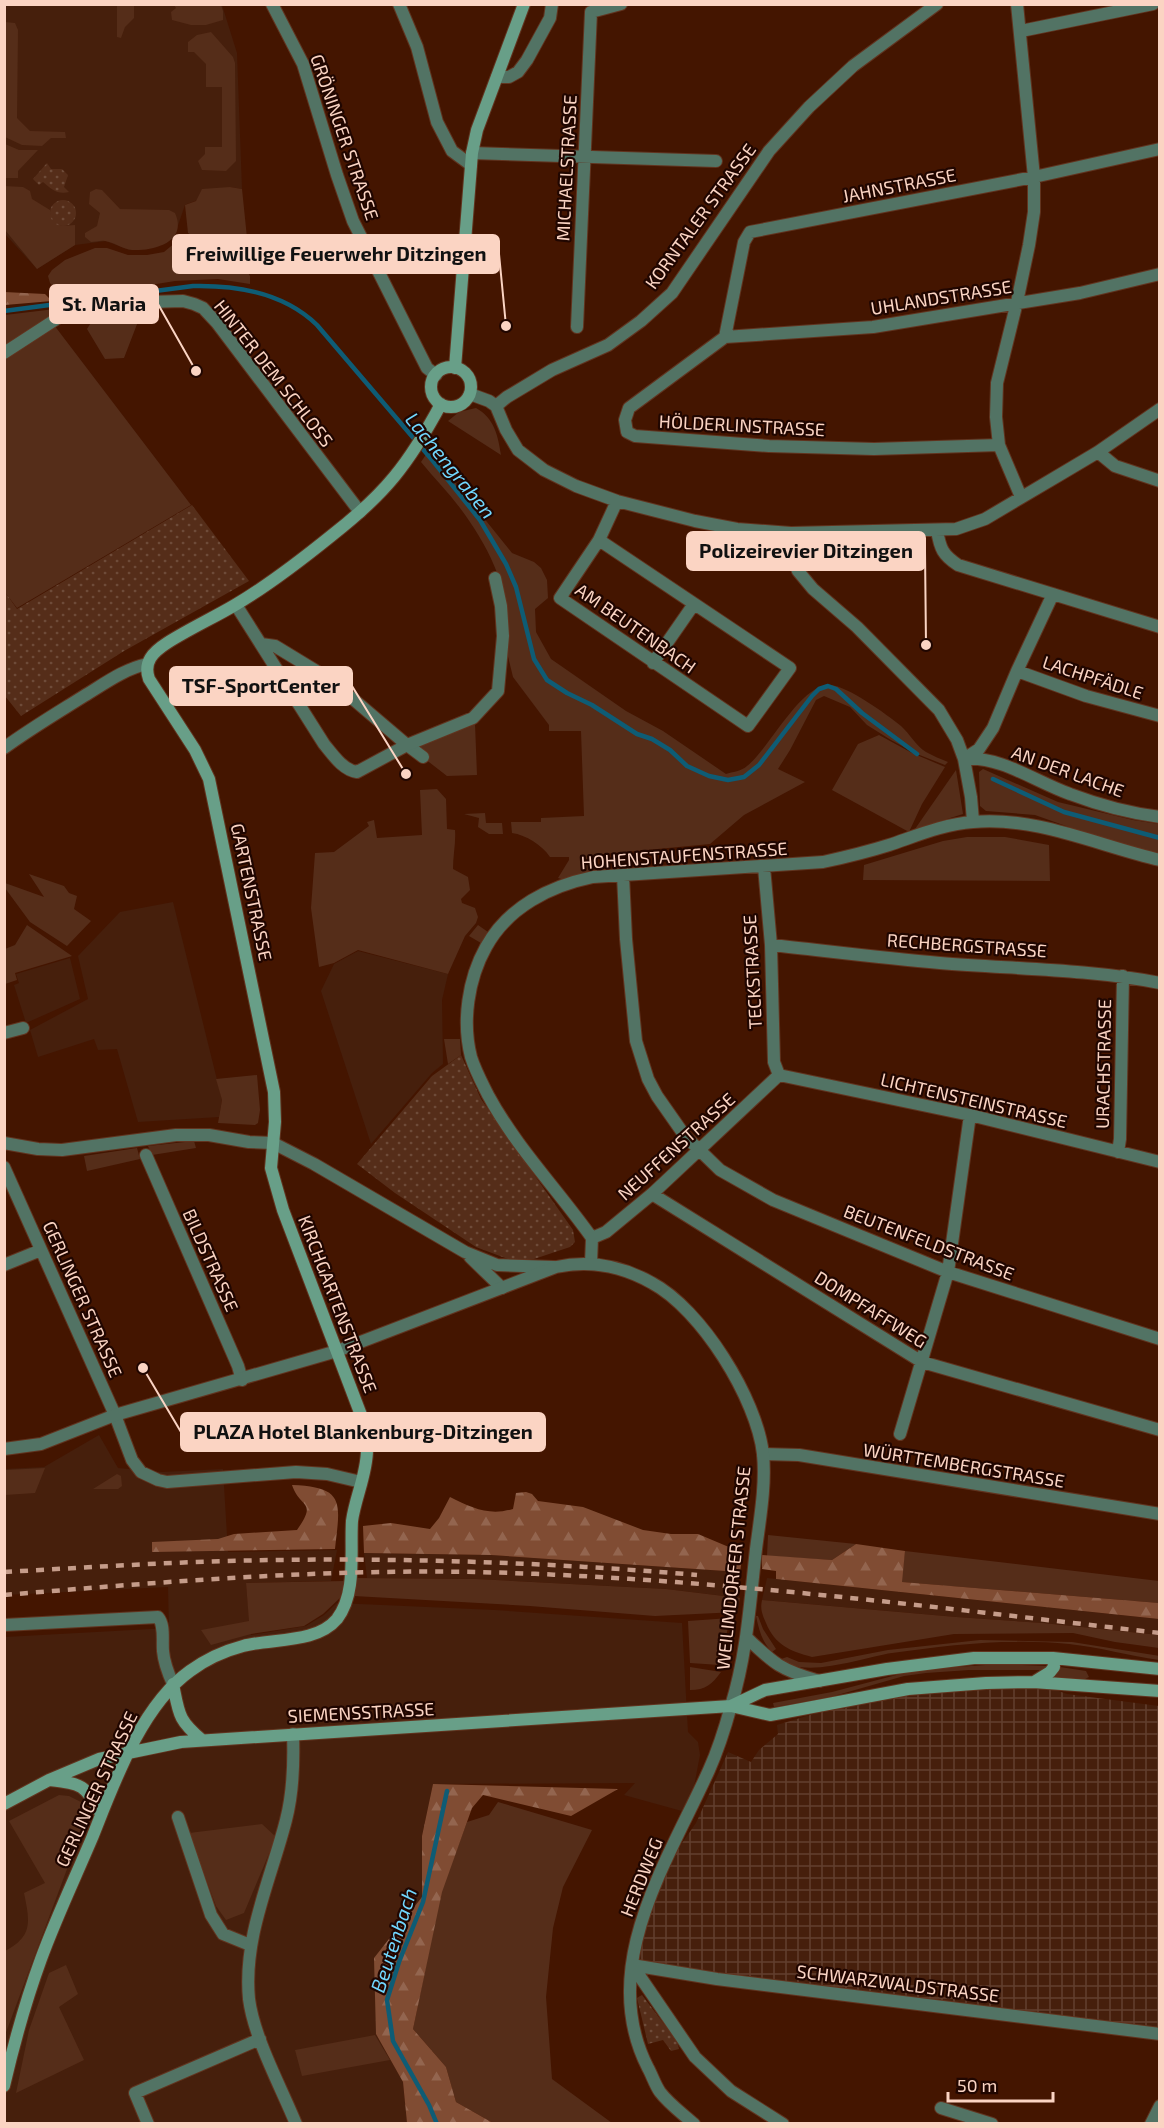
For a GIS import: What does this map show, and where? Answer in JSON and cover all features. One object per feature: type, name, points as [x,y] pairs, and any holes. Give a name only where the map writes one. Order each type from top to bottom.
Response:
[{"type":"main road","points":[[455,368],[472,159],[477,130],[524,4]]},
{"type":"main road","points":[[448,368],[455,368],[463,371],[471,385],[470,394],[462,404],[455,407],[441,404],[433,394],[432,387],[436,375],[448,368]]},
{"type":"main road","points":[[147,664],[151,656],[165,644],[236,605],[298,563],[360,512],[411,456],[441,404]]},
{"type":"main road","name":"GARTENSTRASSE","points":[[147,664],[146,671],[149,679],[195,750],[209,779],[274,1092],[273,1143]]},
{"type":"main road","name":"KIRCHGARTENSTRASSE","points":[[273,1143],[271,1168],[283,1210],[361,1415],[366,1437],[366,1459],[352,1520],[352,1549]]},
{"type":"main road","name":"GERLINGER STRASSE","points":[[4,2086],[14,2042],[40,1960],[101,1814],[150,1713],[173,1684],[191,1670],[224,1652],[259,1642],[312,1634],[330,1626],[346,1600],[352,1549]]},
{"type":"main road","points":[[731,1706],[765,1690],[918,1664],[974,1658],[1053,1658],[1160,1669]]},
{"type":"main road","points":[[1033,1682],[1050,1672],[1054,1667],[1053,1658]]},
{"type":"main road","points":[[731,1706],[770,1715],[916,1688],[1033,1682],[1160,1691]]},
{"type":"main road","points":[[173,1684],[180,1717],[185,1725],[202,1740]]},
{"type":"main road","name":"SIEMENSSTRASSE","points":[[4,1804],[49,1780],[99,1759],[172,1743],[731,1706]]},
{"type":"main road","points":[[49,1780],[84,1787],[101,1814]]},
{"type":"street","name":"GRÖNINGER STRASSE","points":[[272,4],[303,64],[353,221],[427,368],[436,375]]},
{"type":"street","points":[[399,4],[417,47],[437,122],[452,151],[472,159],[585,157],[716,161]]},
{"type":"street","points":[[497,77],[509,76],[518,72],[550,18],[552,4]]},
{"type":"street","name":"MICHAELSTRASSE","points":[[577,327],[591,12],[621,4]]},
{"type":"street","name":"KORNTALER STRASSE","points":[[496,406],[552,370],[608,345],[641,321],[672,293],[769,151],[785,133],[852,66],[937,4]]},
{"type":"street","points":[[1017,4],[1034,177],[1034,212],[1017,302],[997,383],[996,417],[999,445],[1020,497]]},
{"type":"street","points":[[1020,31],[1153,4]]},
{"type":"street","name":"JAHNSTRASSE","points":[[725,337],[744,242],[750,232],[1034,177],[1160,149]]},
{"type":"street","name":"UHLANDSTRASSE","points":[[725,337],[873,327],[1080,293],[1160,274]]},
{"type":"street","name":"HINTER DEM SCHLOSS","points":[[4,353],[64,314],[148,302],[183,301],[203,308],[217,323],[360,512]]},
{"type":"street","name":"HÖLDERLINSTRASSE","points":[[725,337],[629,408],[625,420],[627,432],[635,436],[769,446],[874,449],[999,445]]},
{"type":"street","points":[[470,394],[496,406],[518,450],[544,470],[576,486],[617,501],[694,521],[737,530],[791,532],[956,529],[985,519],[1098,452],[1160,409]]},
{"type":"street","points":[[1098,452],[1115,466],[1160,481]]},
{"type":"street","name":"AM BEUTENBACH","points":[[617,501],[599,540],[560,598],[748,726],[789,668],[694,604]]},
{"type":"street","points":[[937,530],[939,543],[946,556],[958,565],[1160,627]]},
{"type":"street","points":[[791,532],[791,553],[798,571],[939,710],[957,740],[964,759],[973,822]]},
{"type":"street","points":[[599,540],[694,604],[653,663]]},
{"type":"street","points":[[236,605],[324,744],[334,757],[351,771],[357,772],[407,746],[473,718],[498,691],[503,636],[501,606],[495,578]]},
{"type":"street","name":"LACHPFÄDLE","points":[[964,759],[979,749],[993,728],[1053,594]]},
{"type":"street","points":[[261,644],[276,646],[321,674],[423,757]]},
{"type":"street","points":[[4,748],[114,677],[135,666],[147,664]]},
{"type":"street","name":"LACHPFÄDLE","points":[[1017,671],[1086,696],[1160,716]]},
{"type":"street","name":"AN DER LACHE","points":[[964,759],[979,758],[1011,769],[1068,794],[1125,811],[1160,817]]},
{"type":"street","name":"HOHENSTAUFENSTRASSE","points":[[592,1238],[511,1134],[492,1102],[471,1058],[468,1011],[472,980],[481,956],[491,939],[510,916],[538,896],[570,882],[593,877],[823,862],[856,855],[930,831],[973,822],[1000,820],[1034,825],[1160,860]]},
{"type":"street","name":"TECKSTRASSE","points":[[764,867],[771,945],[774,1062],[779,1075]]},
{"type":"street","name":"BEUTENFELDSTRASSE","points":[[623,875],[626,939],[636,1041],[648,1078],[657,1096],[685,1136],[720,1170],[773,1200],[948,1272],[1160,1339]]},
{"type":"street","name":"RECHBERGSTRASSE","points":[[771,945],[939,963],[1076,970],[1160,983]]},
{"type":"street","name":"URACHSTRASSE","points":[[1118,1152],[1123,976]]},
{"type":"street","points":[[4,1033],[23,1028]]},
{"type":"street","name":"NEUFFENSTRASSE","points":[[592,1238],[606,1232],[652,1194],[779,1075]]},
{"type":"street","name":"LICHTENSTEINSTRASSE","points":[[779,1075],[970,1115],[1160,1162]]},
{"type":"street","points":[[900,1434],[948,1272],[970,1115]]},
{"type":"street","name":"WEILIMDORFER STRASSE","points":[[4,1143],[38,1149],[62,1150],[167,1136],[209,1135],[249,1142],[273,1143],[465,1252],[497,1265],[556,1267]]},
{"type":"street","name":"BILDSTRASSE","points":[[146,1155],[238,1366],[242,1380]]},
{"type":"street","name":"GERLINGER STRASSE","points":[[4,1167],[136,1466],[141,1472],[167,1482],[304,1472],[327,1474],[361,1482]]},
{"type":"street","name":"DOMPFAFFWEG","points":[[652,1194],[922,1362],[1160,1430]]},
{"type":"street","points":[[591,1263],[592,1238]]},
{"type":"street","points":[[4,1265],[41,1250]]},
{"type":"street","name":"WEILIMDORFER STRASSE","points":[[465,1252],[502,1288],[556,1267],[573,1263],[591,1263],[635,1274],[671,1296],[689,1314],[718,1350],[735,1377],[759,1434],[763,1454],[764,1480],[742,1670],[731,1706]]},
{"type":"street","points":[[4,1449],[41,1444],[115,1415],[337,1351],[502,1288]]},
{"type":"street","name":"WÜRTTEMBERGSTRASSE","points":[[763,1454],[799,1455],[1160,1514]]},
{"type":"street","points":[[4,1625],[158,1617],[162,1621],[163,1653],[167,1672],[173,1684]]},
{"type":"street","points":[[746,1637],[773,1663],[789,1672],[820,1681]]},
{"type":"street","name":"HERDWEG","points":[[694,2124],[661,2092],[644,2061],[635,2036],[629,1992],[641,1918],[710,1768],[731,1706]]},
{"type":"street","points":[[293,1734],[292,1779],[287,1818],[250,1945],[249,2000],[260,2039],[296,2124]]},
{"type":"street","points":[[178,1817],[210,1915],[223,1934],[250,1945]]},
{"type":"street","points":[[632,1965],[695,2057],[731,2091],[783,2124]]},
{"type":"street","name":"SCHWARZWALDSTRASSE","points":[[632,1965],[717,1979],[1160,2034]]},
{"type":"street","points":[[148,2124],[135,2092],[260,2039]]},
{"type":"street","points":[[1151,2124],[1160,2106]]},
{"type":"street","points":[[941,2108],[992,2124]]},
{"type":"shaded area","points":[[5,5],[222,5],[237,53],[242,189],[230,187],[185,205],[174,237],[164,244],[146,249],[129,250],[106,241],[75,245],[37,269],[5,234]]},
{"type":"shaded area","points":[[117,5],[134,5],[134,18],[125,27],[121,38],[117,37]]},
{"type":"shaded area","points":[[174,5],[221,5],[223,20],[206,25],[191,25],[172,20],[171,12],[176,8]]},
{"type":"shaded area","points":[[5,22],[15,23],[18,30],[17,118],[30,131],[65,132],[66,138],[51,138],[42,146],[22,145],[5,137]]},
{"type":"shaded area","points":[[211,32],[233,57],[235,63],[236,161],[226,171],[202,170],[198,161],[205,154],[205,147],[222,147],[222,87],[206,87],[206,64],[194,52],[188,52],[188,42],[197,35]]},
{"type":"shaded area","points":[[5,144],[19,150],[38,150],[18,171],[18,178],[5,178]]},
{"type":"shaded area","points":[[47,163],[51,169],[62,169],[68,175],[64,187],[69,192],[58,192],[43,182],[39,185],[33,179]]},
{"type":"shaded area","points":[[4,186],[23,187],[30,191],[32,199],[50,210],[50,214],[61,226],[75,225],[75,245],[37,269],[5,230]]},
{"type":"shaded area","points":[[230,187],[242,189],[250,267],[188,233],[185,205],[196,201],[202,189]]},
{"type":"shaded area","points":[[96,189],[102,190],[120,209],[169,210],[175,213],[178,223],[173,238],[159,246],[141,250],[128,249],[105,241],[91,242],[85,237],[85,233],[97,226],[100,213],[89,204],[90,192]]},
{"type":"shaded area","points":[[63,200],[72,204],[76,213],[72,222],[63,226],[54,222],[50,213],[54,204]]},
{"type":"shaded area","points":[[182,237],[228,265],[248,273],[250,284],[218,279],[175,281],[64,299],[50,283],[48,276],[52,270],[65,260],[95,248],[107,248],[128,255],[147,255],[164,252]]},
{"type":"shaded area","points":[[137,307],[139,319],[124,358],[105,359],[87,329],[97,313]]},
{"type":"shaded area","points":[[55,309],[56,315],[5,349],[5,315]]},
{"type":"shaded area","points":[[54,325],[191,505],[17,608],[4,591],[4,358]]},
{"type":"shaded area","points":[[476,408],[491,422],[501,455],[448,421],[459,412]]},
{"type":"shaded area","points":[[429,450],[512,553],[534,562],[541,568],[547,580],[548,598],[535,609],[536,632],[551,659],[626,711],[663,731],[726,774],[747,766],[808,694],[819,687],[830,685],[847,690],[867,701],[901,726],[922,749],[948,762],[945,765],[917,754],[867,725],[850,707],[824,696],[816,700],[778,769],[805,782],[744,815],[710,844],[594,855],[594,869],[570,882],[558,878],[569,857],[550,857],[533,841],[512,833],[511,822],[541,822],[541,818],[584,816],[581,731],[549,731],[549,725],[513,677],[503,636],[509,631],[505,597],[500,581],[487,551],[470,522],[421,462]]},
{"type":"shaded area","points":[[192,505],[249,581],[124,651],[21,716],[5,696],[5,592],[17,609]]},
{"type":"shaded area","points":[[473,718],[477,775],[447,776],[407,745]]},
{"type":"shaded area","points":[[879,735],[945,767],[922,804],[909,832],[832,790],[858,744]]},
{"type":"shaded area","points":[[983,769],[1058,802],[1159,824],[1159,856],[1142,853],[1035,815],[986,811],[980,806],[979,772]]},
{"type":"shaded area","points":[[956,770],[963,814],[915,829]]},
{"type":"shaded area","points":[[437,789],[446,799],[447,829],[455,830],[453,869],[468,877],[470,890],[461,899],[462,903],[475,908],[478,917],[465,936],[448,974],[358,950],[334,963],[319,967],[311,908],[315,853],[334,852],[369,826],[367,822],[374,820],[377,838],[422,835],[420,790]]},
{"type":"shaded area","points":[[485,813],[486,823],[502,823],[503,834],[489,834],[478,827],[479,818],[464,814]]},
{"type":"shaded area","points":[[967,837],[1005,837],[1049,845],[1050,881],[863,880],[864,865],[943,841]]},
{"type":"shaded area","points":[[29,874],[64,886],[69,893],[77,896],[74,909],[91,921],[67,946],[30,922],[5,888],[5,883],[44,897]]},
{"type":"shaded area","points":[[173,902],[222,1100],[219,1117],[138,1122],[117,1049],[98,1050],[94,1039],[38,1057],[30,1030],[88,999],[78,956],[120,912]]},
{"type":"shaded area","points":[[27,925],[72,956],[15,973],[17,980],[5,984],[5,949],[15,945]]},
{"type":"shaded area","points":[[478,925],[488,932],[481,943],[469,936]]},
{"type":"shaded area","points":[[358,951],[448,974],[442,1000],[443,1064],[432,1073],[371,1144],[321,991],[334,964]]},
{"type":"shaded area","points":[[70,958],[80,999],[26,1023],[14,985],[19,983],[16,974]]},
{"type":"shaded area","points":[[444,1039],[460,1039],[461,1055],[448,1064]]},
{"type":"shaded area","points":[[461,1055],[481,1099],[573,1230],[575,1242],[570,1247],[534,1259],[513,1261],[476,1247],[395,1193],[357,1164],[432,1076]]},
{"type":"shaded area","points":[[257,1075],[260,1110],[258,1123],[255,1125],[218,1123],[222,1100],[216,1079]]},
{"type":"shaded area","points":[[194,1141],[196,1148],[152,1155],[148,1146]]},
{"type":"shaded area","points":[[137,1148],[140,1159],[87,1171],[84,1156]]},
{"type":"shaded area","points":[[99,1435],[118,1468],[162,1472],[223,1469],[228,1552],[337,1550],[331,1581],[246,1583],[251,1635],[306,1626],[324,1615],[337,1603],[495,1610],[682,1623],[688,1732],[698,1742],[700,1755],[689,1813],[624,1795],[635,1783],[433,1784],[422,1836],[422,1897],[376,2034],[403,2082],[407,2123],[5,2123],[5,1637],[169,1628],[168,1587],[5,1595],[4,1469],[44,1467]]},
{"type":"shaded area","points":[[45,1468],[35,1493],[5,1495],[5,1470]]},
{"type":"shaded area","points":[[117,1474],[121,1476],[122,1486],[118,1489],[93,1489]]},
{"type":"shaded area","points":[[768,1535],[856,1544],[832,1560],[767,1556]]},
{"type":"shaded area","points":[[905,1551],[1159,1581],[1159,1603],[901,1582]]},
{"type":"shaded area","points":[[364,1553],[491,1555],[740,1572],[737,1592],[740,1598],[666,1589],[476,1579],[367,1578]]},
{"type":"shaded area","points":[[354,1578],[476,1579],[666,1589],[740,1598],[737,1612],[655,1616],[354,1596]]},
{"type":"shaded area","points":[[767,1578],[1159,1619],[1159,1635],[762,1600]]},
{"type":"shaded area","points":[[345,1581],[341,1597],[323,1614],[304,1626],[251,1634],[211,1645],[201,1630],[249,1621],[246,1583]]},
{"type":"shaded area","points":[[762,1600],[1159,1635],[1159,1648],[1073,1633],[954,1634],[812,1657],[784,1646],[774,1637],[762,1614]]},
{"type":"shaded area","points":[[756,1616],[776,1649],[772,1652],[761,1636]]},
{"type":"shaded area","points":[[730,1618],[720,1665],[690,1663],[688,1621]]},
{"type":"shaded area","points":[[980,1640],[1072,1642],[1160,1656],[1159,1660],[1080,1645],[1025,1642],[980,1643],[914,1650],[819,1667],[791,1665],[781,1659],[787,1657],[799,1662],[821,1663],[888,1650]]},
{"type":"shaded area","points":[[1000,1664],[1048,1667],[1047,1670],[969,1670],[926,1673],[904,1676],[834,1696],[774,1707],[773,1703],[832,1692],[904,1673]]},
{"type":"shaded area","points":[[690,1667],[721,1672],[708,1686],[690,1690]]},
{"type":"shaded area","points":[[1060,1667],[1086,1671],[1089,1677],[1085,1679],[1055,1677]]},
{"type":"shaded area","points":[[1033,1682],[1067,1694],[1159,1706],[1159,2033],[632,1965],[657,1879],[696,1823],[728,1752],[751,1762],[759,1750],[778,1734],[777,1725],[883,1693]]},
{"type":"shaded area","points":[[59,1795],[69,1796],[81,1802],[84,1816],[82,1829],[5,2035],[5,1951],[21,1940],[25,1934],[28,1912],[24,1893],[45,1883],[9,1821]]},
{"type":"shaded area","points":[[498,1802],[592,1830],[563,1887],[553,1928],[546,1997],[552,2079],[612,2123],[493,2123],[456,2102],[446,2067],[413,2029],[441,1892],[467,1822],[489,1815]]},
{"type":"shaded area","points":[[262,1824],[276,1837],[244,1913],[226,1920],[216,1906],[189,1833]]},
{"type":"shaded area","points":[[66,1965],[78,1994],[59,2007],[84,2060],[16,2093],[29,2030],[49,1973]]},
{"type":"shaded area","points":[[642,1995],[677,2041],[679,2049],[671,2051],[663,2040],[648,2044],[637,1998]]},
{"type":"shaded area","points":[[375,2035],[390,2060],[302,2076],[295,2050]]},
{"type":"green space","points":[[4,292],[45,294],[52,301],[5,305]]},
{"type":"green space","points":[[292,1485],[322,1489],[336,1500],[338,1520],[335,1549],[152,1552],[152,1542],[218,1539],[234,1534],[297,1530],[307,1509]]},
{"type":"green space","points":[[516,1493],[532,1494],[538,1501],[583,1507],[643,1530],[671,1534],[698,1534],[743,1553],[740,1572],[491,1555],[364,1553],[363,1526],[391,1523],[430,1529],[439,1518],[450,1497],[473,1507],[496,1512],[513,1509]]},
{"type":"green space","points":[[856,1544],[905,1551],[902,1582],[1159,1603],[1159,1619],[776,1579],[776,1571],[762,1569],[762,1555],[832,1560]]},
{"type":"green space","points":[[433,1784],[618,1789],[571,1816],[483,1795],[472,1808],[442,1892],[413,2029],[446,2067],[456,2102],[493,2123],[407,2123],[403,2082],[376,2034],[374,1958],[422,1897],[422,1836]]},
{"type":"waterway","name":"Lachengraben","points":[[4,311],[193,286],[243,289],[290,305],[317,325],[480,520],[506,564],[516,587],[534,659],[547,680],[637,734],[652,739],[670,750],[687,766],[709,776],[728,780],[744,777],[759,765],[812,696],[819,689],[828,686],[836,689],[862,713],[917,754]]},
{"type":"waterway","name":"Lachengraben","points":[[993,779],[1064,812],[1160,838]]},
{"type":"waterway","name":"Beutenbach","points":[[437,2124],[429,2105],[393,2041],[387,2000],[399,1962],[423,1902],[447,1791]]},
{"type":"railway","points":[[4,1572],[140,1564],[329,1560],[539,1564],[697,1575]]},
{"type":"railway","points":[[4,1595],[181,1581],[298,1575],[475,1572],[647,1580],[732,1587],[1160,1633]]},
{"type":"place","name":"Freiwillige Feuerwehr Ditzingen","points":[[506,326]]},
{"type":"place","name":"St. Maria","points":[[196,371]]},
{"type":"place","name":"Polizeirevier Ditzingen","points":[[926,645]]},
{"type":"place","name":"TSF-SportCenter","points":[[406,774]]},
{"type":"place","name":"PLAZA Hotel Blankenburg-Ditzingen","points":[[143,1368]]}]
